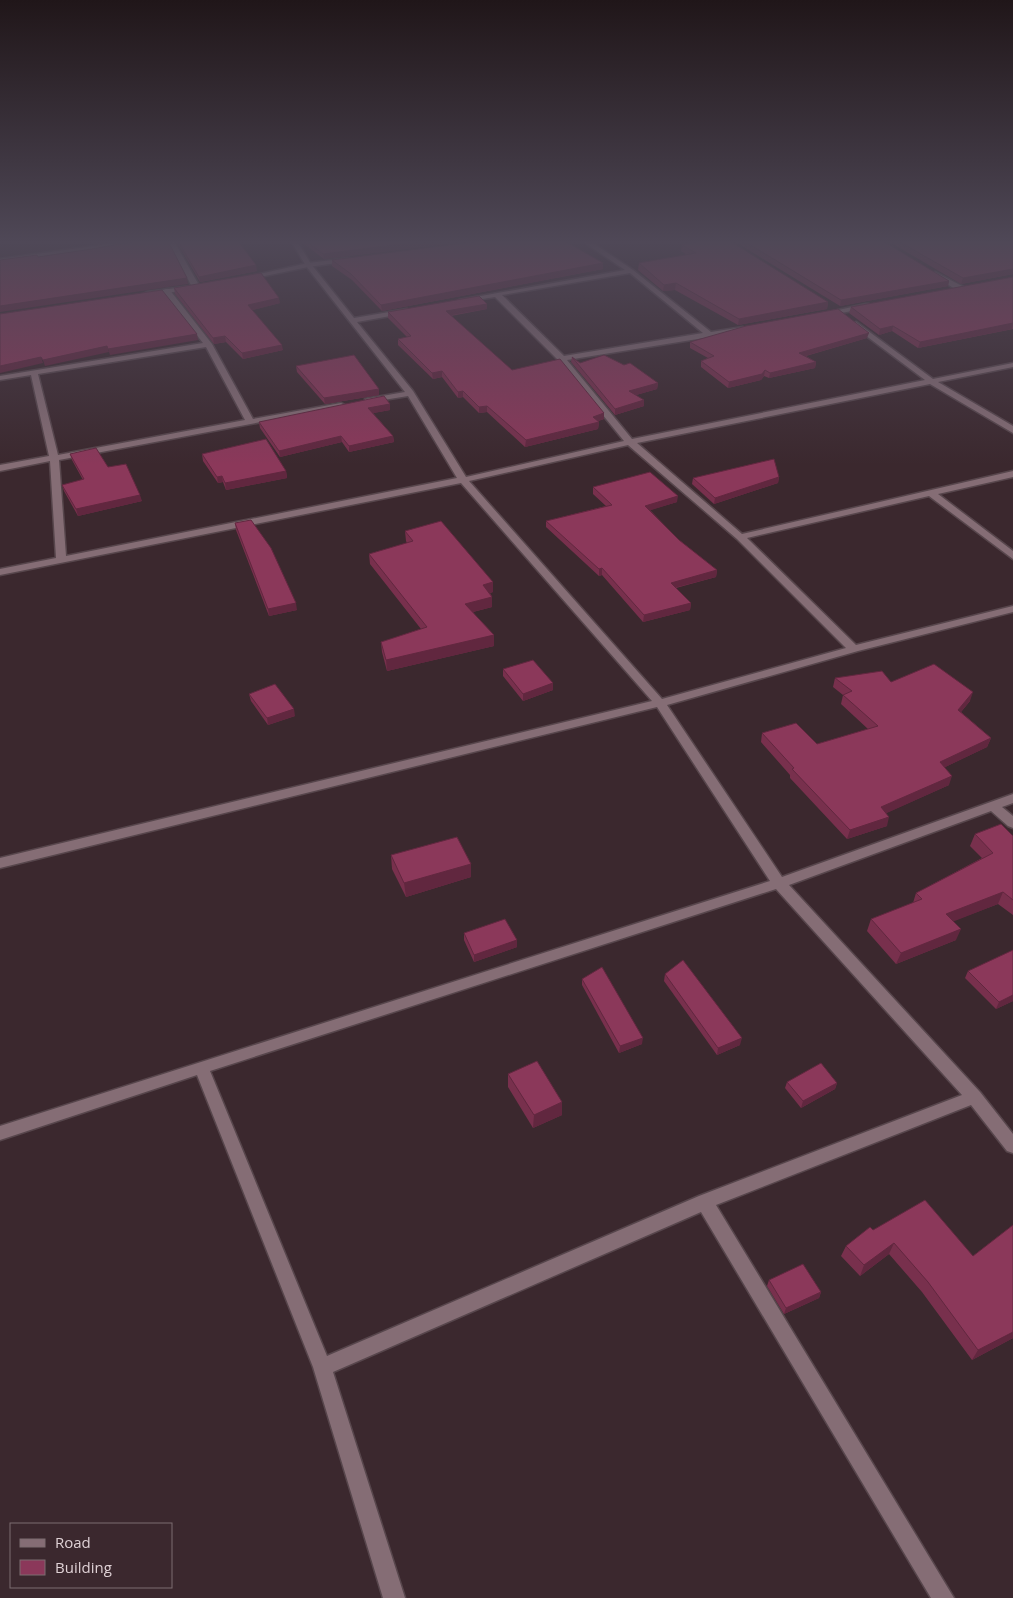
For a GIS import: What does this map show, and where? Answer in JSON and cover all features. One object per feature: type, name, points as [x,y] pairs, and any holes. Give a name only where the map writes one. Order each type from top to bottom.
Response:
[{"type":"street","points":[[185,316],[208,344],[250,421]]},
{"type":"street","points":[[348,316],[410,393],[464,480],[660,703],[779,883],[974,1098],[1013,1146]]},
{"type":"street","points":[[352,321],[381,316]]},
{"type":"street","points":[[518,316],[562,360],[630,442],[740,537],[854,649]]},
{"type":"street","points":[[686,316],[710,335]]},
{"type":"street","points":[[845,316],[932,382],[1013,430]]},
{"type":"street","points":[[562,360],[747,328]]},
{"type":"street","points":[[0,378],[208,344]]},
{"type":"street","points":[[0,572],[464,480],[630,442],[1013,365]]},
{"type":"street","points":[[34,372],[54,458],[61,560]]},
{"type":"street","points":[[363,402],[410,393]]},
{"type":"street","points":[[0,468],[354,403]]},
{"type":"street","points":[[740,537],[1013,474]]},
{"type":"street","points":[[930,492],[1013,556]]},
{"type":"street","points":[[0,863],[660,703],[854,649],[1013,609]]},
{"type":"street","points":[[0,1133],[779,883],[1013,798]]},
{"type":"street","points":[[992,805],[1013,823]]},
{"type":"street","points":[[201,1067],[322,1367],[394,1598]]},
{"type":"street","points":[[322,1367],[705,1202],[974,1098]]},
{"type":"street","points":[[705,1202],[938,1596]]},
{"type":"building","points":[[0,316],[182,316],[197,334],[108,349],[107,346],[43,360],[41,357],[0,366]]},
{"type":"building","points":[[196,316],[257,316],[282,345],[242,353],[225,336],[213,338]]},
{"type":"building","points":[[391,316],[451,316],[512,370],[560,359],[604,413],[593,417],[599,422],[526,440],[487,406],[479,407],[463,391],[458,392],[442,371],[432,373],[398,339],[411,336]]},
{"type":"building","points":[[733,316],[757,316],[739,319]]},
{"type":"building","points":[[802,316],[846,316],[869,333],[799,353],[816,362],[770,373],[765,370],[762,374],[729,382],[701,361],[714,356],[690,342],[746,326]]},
{"type":"building","points":[[862,316],[1013,316],[1013,323],[920,342],[893,326],[880,329]]},
{"type":"building","points":[[354,355],[379,389],[324,398],[296,366]]},
{"type":"building","points":[[604,355],[624,365],[630,363],[658,383],[629,391],[644,400],[615,409],[572,357],[580,363]]},
{"type":"building","points":[[384,396],[390,404],[368,408],[393,436],[349,446],[341,436],[279,451],[259,422]]},
{"type":"building","points":[[266,439],[286,471],[225,483],[222,476],[217,477],[202,454]]},
{"type":"building","points":[[96,448],[108,467],[126,464],[140,495],[76,509],[62,485],[84,479],[70,454]]},
{"type":"building","points":[[774,459],[779,477],[715,498],[693,478]]},
{"type":"building","points":[[650,472],[678,496],[645,506],[679,540],[717,570],[671,583],[691,603],[644,615],[602,568],[599,569],[546,521],[612,505],[593,487]]},
{"type":"building","points":[[251,520],[271,548],[296,603],[268,609],[235,523]]},
{"type":"building","points":[[441,521],[493,582],[483,585],[492,597],[465,604],[494,635],[386,660],[381,642],[427,627],[369,554],[413,541],[405,531]]},
{"type":"building","points":[[533,660],[553,683],[523,694],[503,669]]},
{"type":"building","points":[[934,664],[973,692],[958,710],[991,738],[940,762],[952,776],[881,807],[889,817],[850,830],[792,769],[794,768],[762,733],[796,723],[817,744],[878,726],[843,695],[852,691],[835,678],[882,671],[891,682]]},
{"type":"building","points":[[275,684],[294,709],[267,718],[249,694]]},
{"type":"building","points":[[1001,824],[1013,836],[1013,900],[1003,892],[946,914],[961,929],[901,953],[871,919],[922,899],[916,893],[993,853],[975,834]]},
{"type":"building","points":[[457,837],[471,864],[404,883],[391,855]]},
{"type":"building","points":[[505,919],[517,940],[474,955],[464,933]]},
{"type":"building","points":[[1013,950],[1013,995],[999,1002],[968,971]]},
{"type":"building","points":[[683,960],[742,1038],[718,1048],[665,974]]},
{"type":"building","points":[[602,967],[643,1038],[620,1046],[582,979]]},
{"type":"building","points":[[537,1061],[562,1102],[534,1115],[508,1074]]},
{"type":"building","points":[[821,1063],[837,1083],[803,1101],[787,1082]]},
{"type":"building","points":[[925,1200],[973,1256],[1013,1225],[1013,1332],[978,1350],[928,1282],[894,1243],[864,1265],[846,1246],[870,1227],[873,1230]]},
{"type":"building","points":[[803,1264],[821,1292],[786,1308],[769,1280]]}]
